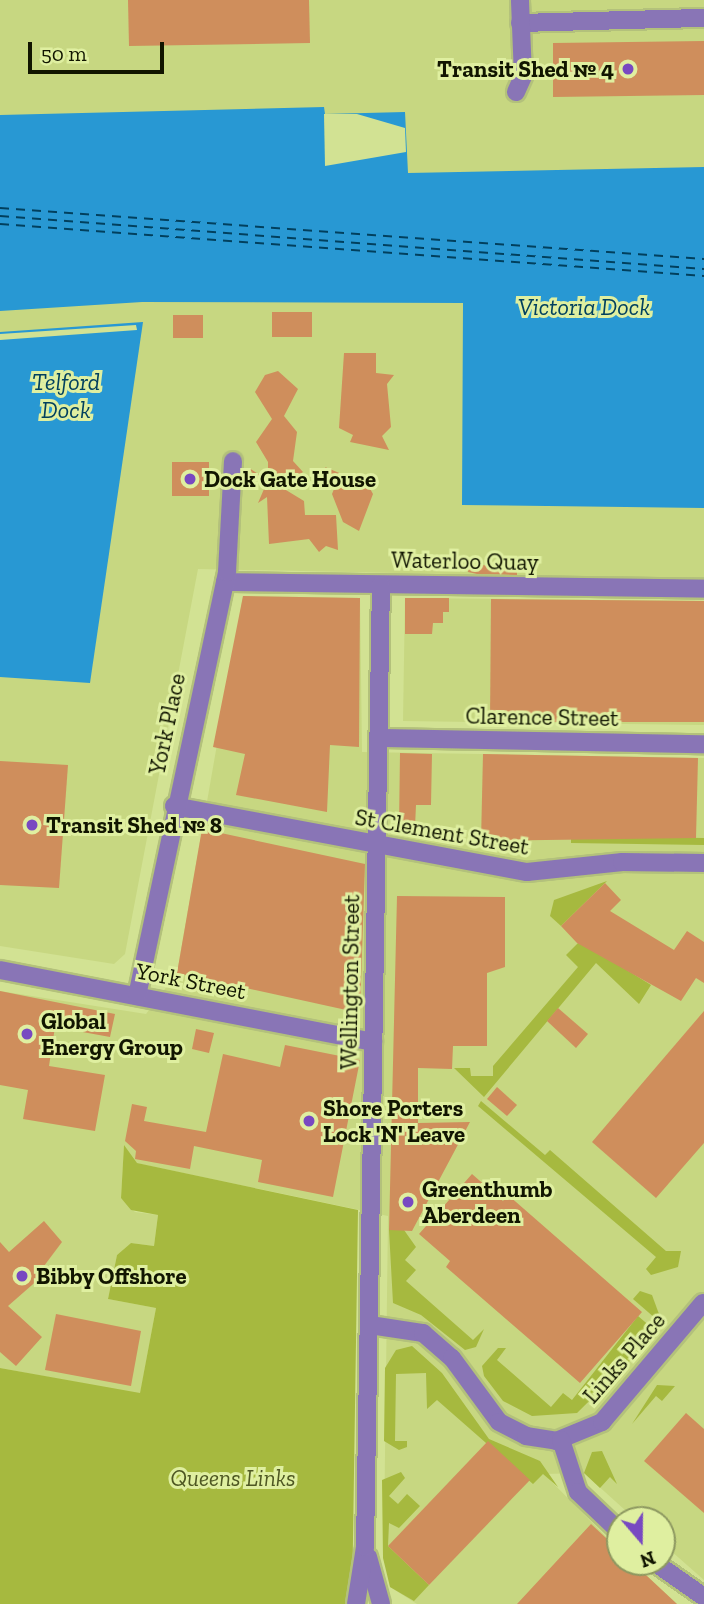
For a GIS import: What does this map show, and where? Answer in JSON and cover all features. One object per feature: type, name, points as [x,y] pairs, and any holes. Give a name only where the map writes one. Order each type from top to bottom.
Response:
[{"type":"street","points":[[516,92],[523,76],[520,0]]},
{"type":"street","points":[[520,23],[704,18]]},
{"type":"street","name":"York Place","points":[[137,996],[174,806],[225,582],[233,461]]},
{"type":"street","name":"Waterloo Quay","points":[[225,582],[704,589]]},
{"type":"street","name":"Wellington Street","points":[[356,1604],[365,1547],[382,585]]},
{"type":"street","name":"Clarence Street","points":[[380,738],[704,744]]},
{"type":"street","name":"St Clement Street","points":[[174,806],[377,848],[539,873],[605,863],[704,863]]},
{"type":"street","name":"York Street","points":[[0,970],[373,1042]]},
{"type":"street","name":"Links Place","points":[[561,1440],[607,1417],[704,1303]]},
{"type":"street","points":[[370,1325],[422,1333],[452,1358],[499,1422],[526,1436],[561,1440],[578,1492],[606,1519]]},
{"type":"street","name":"Wellington Street","points":[[365,1547],[381,1604]]},
{"type":"street","points":[[673,1576],[704,1597]]},
{"type":"shaded area","points":[[0,0],[704,0],[704,579],[198,569],[125,954],[114,964],[0,946]]},
{"type":"shaded area","points":[[243,596],[360,598],[362,752],[704,758],[704,1580],[676,1555],[676,1506],[621,1506],[584,1473],[544,1474],[606,1537],[606,1576],[647,1576],[677,1604],[417,1604],[390,1587],[384,1535],[388,1216],[136,1163],[124,1146],[121,1198],[135,1212],[158,1215],[154,1246],[131,1243],[117,1255],[108,1299],[156,1308],[140,1394],[0,1368],[0,991],[146,1014],[177,973]]},
{"type":"shaded area","points":[[405,598],[704,601],[704,725],[403,721]]},
{"type":"green space","points":[[571,836],[704,838],[704,845],[571,843]]},
{"type":"green space","points":[[607,881],[561,926],[550,916],[554,900]]},
{"type":"green space","points":[[580,941],[651,985],[639,1004],[596,963],[484,1097],[454,1068],[470,1068],[471,1076],[493,1076],[493,1066],[578,967],[566,955]]},
{"type":"green space","points":[[481,1101],[545,1155],[550,1150],[666,1251],[681,1251],[678,1267],[651,1275],[646,1269],[656,1257],[478,1106]]},
{"type":"green space","name":"Queens Links","points":[[124,1145],[137,1163],[358,1210],[352,1604],[0,1604],[0,1368],[140,1393],[156,1308],[108,1299],[117,1255],[131,1243],[154,1246],[158,1215],[131,1210],[121,1198]]},
{"type":"green space","points":[[389,1230],[404,1230],[416,1247],[405,1260],[416,1270],[406,1281],[473,1340],[484,1329],[476,1347],[465,1350],[421,1315],[393,1303]]},
{"type":"green space","points":[[640,1291],[652,1295],[663,1325],[633,1299]]},
{"type":"green space","points":[[638,1316],[658,1333],[577,1413],[532,1416],[503,1401],[484,1376],[482,1366],[498,1348],[506,1348],[497,1360],[551,1407],[563,1393],[572,1400]]},
{"type":"green space","points":[[412,1346],[442,1373],[489,1439],[540,1461],[558,1487],[543,1474],[533,1484],[437,1400],[427,1409],[426,1373],[396,1374],[395,1441],[407,1441],[407,1447],[399,1450],[384,1441],[385,1368],[396,1350]]},
{"type":"green space","points":[[657,1385],[675,1386],[662,1401],[656,1396],[632,1424]]},
{"type":"green space","points":[[602,1451],[617,1484],[610,1477],[600,1488],[584,1473],[592,1452]]},
{"type":"green space","points":[[401,1472],[405,1478],[389,1496],[398,1504],[407,1494],[420,1506],[399,1528],[389,1523],[388,1546],[429,1585],[414,1601],[390,1587],[383,1558],[382,1480]]},
{"type":"water","name":"Victoria Dock","points":[[324,107],[325,114],[405,112],[408,173],[704,167],[704,508],[462,505],[463,303],[142,302],[0,311],[0,115]]},
{"type":"water","name":"Telford Dock","points":[[143,322],[90,683],[0,677],[0,332]]},
{"type":"pier","points":[[324,114],[357,114],[405,128],[406,152],[325,166]]},
{"type":"pier","points":[[136,325],[137,330],[0,340],[0,334]]},
{"type":"building","points":[[128,0],[309,0],[310,43],[129,46]]},
{"type":"building","name":"Transit Shed № 4","points":[[704,41],[704,95],[553,97],[553,43]]},
{"type":"building","points":[[272,312],[312,312],[312,337],[272,337]]},
{"type":"building","points":[[173,315],[203,315],[203,338],[173,338]]},
{"type":"building","points":[[344,353],[376,353],[376,373],[394,375],[387,384],[391,427],[382,436],[389,450],[350,442],[353,435],[339,428]]},
{"type":"building","points":[[278,371],[298,389],[284,416],[297,432],[293,461],[303,472],[281,487],[304,501],[305,515],[336,515],[338,550],[326,546],[319,552],[309,539],[269,544],[267,497],[258,503],[264,489],[249,468],[268,480],[268,462],[256,442],[272,419],[255,392],[265,375]]},
{"type":"building","name":"Dock Gate House","points":[[172,462],[209,462],[209,496],[172,496]]},
{"type":"building","points":[[325,467],[368,485],[373,494],[359,531],[343,522],[332,494],[336,484]]},
{"type":"building","points":[[469,565],[517,566],[517,575],[477,574],[468,572]]},
{"type":"building","points":[[243,596],[360,598],[359,747],[330,745],[327,812],[236,795],[245,754],[213,747]]},
{"type":"building","points":[[405,598],[449,598],[449,612],[443,612],[443,623],[433,623],[432,634],[405,634]]},
{"type":"building","points":[[491,599],[704,601],[704,722],[490,722]]},
{"type":"building","points":[[400,753],[432,754],[431,805],[416,805],[415,827],[399,827]]},
{"type":"building","points":[[483,754],[698,758],[696,838],[481,841]]},
{"type":"building","name":"Transit Shed № 8","points":[[0,761],[68,765],[59,888],[0,885]]},
{"type":"building","points":[[202,829],[365,864],[360,1013],[177,973]]},
{"type":"building","points":[[605,883],[621,900],[610,911],[674,950],[687,931],[704,942],[704,983],[696,978],[681,1001],[577,943],[561,926]]},
{"type":"building","points":[[397,896],[505,897],[505,967],[487,973],[487,1046],[453,1046],[452,1069],[418,1068],[418,1123],[470,1122],[412,1231],[389,1230]]},
{"type":"building","name":"Global Energy Group","points":[[0,991],[115,1014],[110,1037],[55,1027],[49,1066],[105,1075],[95,1131],[23,1119],[28,1090],[0,1085]]},
{"type":"building","points":[[558,1008],[588,1034],[576,1048],[547,1021]]},
{"type":"building","points":[[704,1011],[704,1143],[656,1198],[592,1142]]},
{"type":"building","points":[[196,1029],[214,1033],[209,1053],[192,1049]]},
{"type":"building","points":[[285,1045],[360,1060],[333,1197],[258,1182],[262,1160],[194,1146],[190,1169],[135,1159],[136,1151],[125,1141],[132,1104],[147,1107],[144,1121],[206,1132],[223,1054],[280,1067]]},
{"type":"building","points":[[497,1087],[517,1105],[507,1116],[487,1099]]},
{"type":"building","points":[[472,1174],[503,1201],[508,1195],[642,1312],[580,1383],[446,1267],[450,1261],[419,1234]]},
{"type":"building","name":"Bibby Offshore","points":[[44,1221],[62,1242],[44,1266],[48,1271],[8,1306],[42,1337],[16,1366],[0,1352],[0,1242],[9,1252]]},
{"type":"building","points":[[56,1314],[141,1331],[131,1386],[45,1370]]},
{"type":"building","points":[[686,1413],[704,1429],[704,1513],[644,1461]]},
{"type":"building","points":[[488,1441],[530,1480],[429,1585],[388,1546]]},
{"type":"building","points":[[591,1524],[606,1538],[606,1576],[647,1576],[677,1604],[517,1604]]},
{"type":"ferry route","points":[[0,208],[704,259]]},
{"type":"ferry route","points":[[0,216],[704,269]]},
{"type":"ferry route","points":[[0,224],[704,276]]},
{"type":"place","name":"Transit Shed № 4","points":[[628,69]]},
{"type":"place","name":"Dock Gate House","points":[[190,479]]},
{"type":"place","name":"Transit Shed № 8","points":[[32,825]]},
{"type":"place","name":"Global Energy Group","points":[[27,1034]]},
{"type":"place","name":"Shore Porters Lock 'N' Leave","points":[[309,1121]]},
{"type":"place","name":"Greenthumb Aberdeen","points":[[408,1202]]},
{"type":"place","name":"Bibby Offshore","points":[[22,1276]]}]
